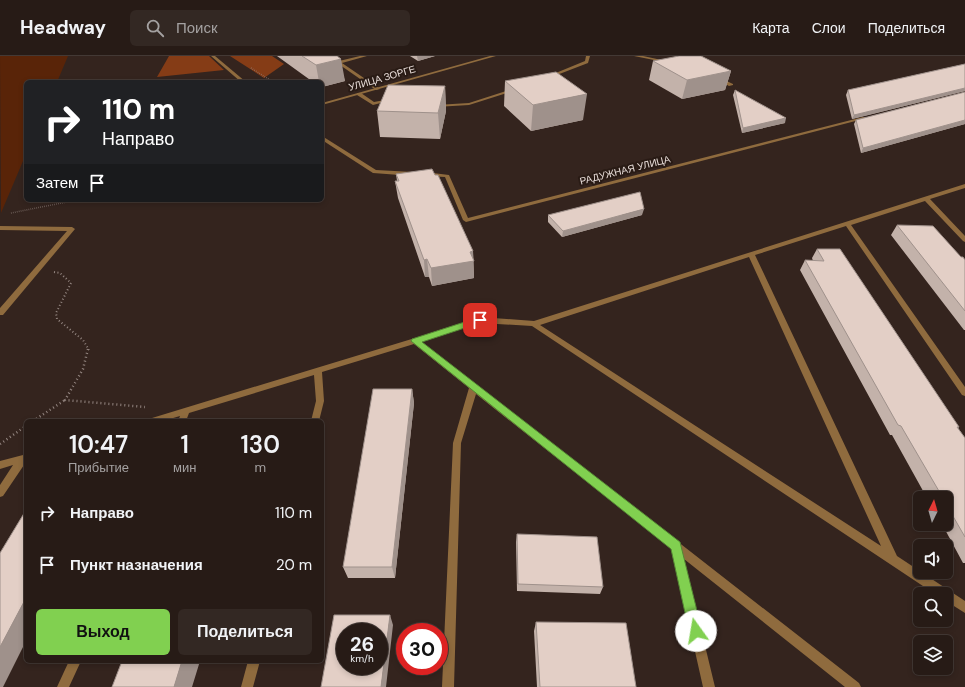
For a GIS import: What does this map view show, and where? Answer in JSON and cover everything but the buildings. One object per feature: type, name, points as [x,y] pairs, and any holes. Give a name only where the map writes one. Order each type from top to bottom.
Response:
[{"type":"street","points":[[213,56],[242,80]]},
{"type":"street","points":[[329,56],[378,89]]},
{"type":"street","points":[[339,62],[365,56]]},
{"type":"street","name":"УЛИЦА ЗОРГЕ","points":[[324,103],[494,56]]},
{"type":"street","points":[[544,79],[587,62],[588,56]]},
{"type":"street","points":[[636,56],[672,62]]},
{"type":"street","points":[[714,76],[731,85]]},
{"type":"street","points":[[428,106],[469,104],[517,89]]},
{"type":"street","points":[[359,94],[373,104],[394,98]]},
{"type":"street","name":"РАДУЖНАЯ УЛИЦА","points":[[324,139],[376,172],[446,176],[466,220],[873,116]]},
{"type":"street","points":[[159,419],[480,320],[534,324],[965,186]]},
{"type":"street","points":[[926,198],[965,240]]},
{"type":"street","points":[[847,223],[965,392]]},
{"type":"street","points":[[0,228],[72,229],[0,313]]},
{"type":"street","points":[[751,254],[893,561]]},
{"type":"street","points":[[534,324],[934,587]]},
{"type":"street","points":[[415,341],[855,687]]},
{"type":"street","points":[[316,419],[320,401],[318,371]]},
{"type":"street","points":[[448,687],[457,443],[474,387]]},
{"type":"street","points":[[183,419],[186,411]]},
{"type":"street","points":[[0,465],[24,459]]},
{"type":"street","points":[[0,493],[24,459]]},
{"type":"street","points":[[676,546],[709,687]]},
{"type":"street","points":[[953,599],[965,607]]},
{"type":"street","points":[[63,687],[74,663]]},
{"type":"street","points":[[247,687],[253,663]]},
{"type":"path","points":[[5,214],[67,202]]},
{"type":"path","points":[[37,419],[65,400],[83,369],[89,350],[83,340],[57,320],[56,313],[71,282],[60,273],[38,268]]},
{"type":"path","points":[[65,400],[148,407]]},
{"type":"path","points":[[0,444],[24,427]]},
{"type":"shaded area","points":[[0,56],[68,56],[58,80],[24,80],[24,159],[1,213]]},
{"type":"shaded area","points":[[169,56],[209,56],[224,70],[157,77]]},
{"type":"shaded area","points":[[230,56],[272,56],[284,64],[264,78]]},
{"type":"route","points":[[480,320],[415,341],[676,546],[696,631]]}]
